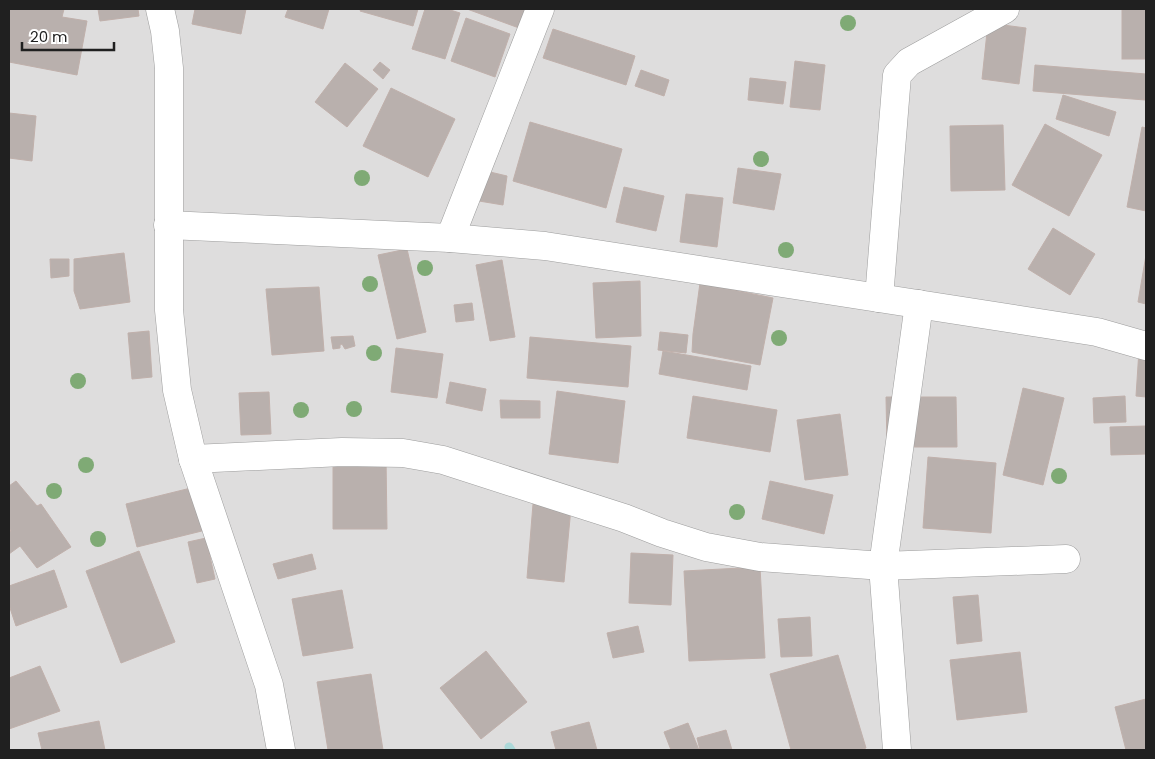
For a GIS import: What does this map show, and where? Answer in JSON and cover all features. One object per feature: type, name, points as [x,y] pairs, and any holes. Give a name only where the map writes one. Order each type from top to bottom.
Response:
[{"type":"street","points":[[160,9],[165,30],[169,68],[169,310],[177,390],[193,459],[269,685],[281,750]]},
{"type":"street","points":[[450,238],[540,9]]},
{"type":"street","points":[[879,298],[897,75],[909,62],[1005,9]]},
{"type":"street","points":[[168,225],[492,240],[545,246],[1097,332],[1146,346]]},
{"type":"street","points":[[897,750],[883,566],[919,304]]},
{"type":"street","points":[[193,459],[342,452],[403,453],[443,460],[624,518],[706,547],[760,557],[883,566],[1066,559]]},
{"type":"shaded area","points":[[9,9],[1146,9],[1146,750],[9,750]]},
{"type":"building","points":[[9,9],[64,9],[62,17],[87,21],[77,75],[9,62]]},
{"type":"building","points":[[98,9],[138,9],[139,16],[100,21]]},
{"type":"building","points":[[195,9],[246,9],[241,34],[192,24]]},
{"type":"building","points":[[288,9],[329,9],[323,29],[285,17]]},
{"type":"building","points":[[361,9],[418,9],[413,26],[360,11]]},
{"type":"building","points":[[425,9],[447,9],[460,13],[445,59],[412,49]]},
{"type":"building","points":[[467,9],[526,9],[519,28]]},
{"type":"building","points":[[1122,9],[1146,9],[1146,59],[1122,59]]},
{"type":"building","points":[[466,18],[510,34],[495,77],[451,61]]},
{"type":"building","points":[[988,23],[1026,28],[1019,84],[982,79]]},
{"type":"building","points":[[553,29],[635,56],[626,85],[543,58]]},
{"type":"building","points":[[795,61],[825,65],[820,110],[790,107]]},
{"type":"building","points":[[380,62],[390,70],[383,79],[373,70]]},
{"type":"building","points":[[345,63],[378,89],[347,127],[315,102]]},
{"type":"building","points":[[1035,65],[1146,74],[1145,100],[1033,91]]},
{"type":"building","points":[[641,70],[669,80],[664,96],[635,86]]},
{"type":"building","points":[[750,78],[786,82],[783,104],[748,100]]},
{"type":"building","points":[[391,88],[455,119],[428,177],[363,146]]},
{"type":"building","points":[[1063,95],[1116,112],[1109,136],[1056,119]]},
{"type":"building","points":[[9,113],[36,116],[32,161],[9,158]]},
{"type":"building","points":[[530,122],[622,149],[606,208],[513,181]]},
{"type":"building","points":[[1045,124],[1102,155],[1069,216],[1012,185]]},
{"type":"building","points":[[1003,125],[1005,190],[951,191],[950,126]]},
{"type":"building","points":[[1142,127],[1146,128],[1146,211],[1127,207]]},
{"type":"building","points":[[473,168],[507,176],[503,205],[461,198]]},
{"type":"building","points":[[738,168],[781,174],[774,210],[733,203]]},
{"type":"building","points":[[624,187],[664,196],[656,231],[616,222]]},
{"type":"building","points":[[686,194],[723,198],[717,247],[680,242]]},
{"type":"building","points":[[1053,228],[1095,254],[1070,295],[1028,269]]},
{"type":"building","points":[[407,249],[426,332],[397,339],[378,255]]},
{"type":"building","points":[[124,253],[130,302],[80,309],[74,291],[74,259]]},
{"type":"building","points":[[1146,255],[1146,304],[1138,302]]},
{"type":"building","points":[[50,259],[69,259],[69,276],[51,278]]},
{"type":"building","points":[[502,260],[515,337],[490,341],[476,265]]},
{"type":"building","points":[[640,281],[641,336],[596,338],[593,283]]},
{"type":"building","points":[[700,283],[773,298],[760,365],[692,352]]},
{"type":"building","points":[[319,287],[324,351],[272,355],[266,289]]},
{"type":"building","points":[[472,303],[474,320],[456,322],[454,305]]},
{"type":"building","points":[[149,331],[152,377],[132,379],[128,333]]},
{"type":"building","points":[[660,332],[688,335],[686,353],[658,350]]},
{"type":"building","points":[[353,336],[355,346],[345,349],[342,344],[340,348],[333,349],[331,337]]},
{"type":"building","points":[[530,337],[631,346],[628,387],[527,378]]},
{"type":"building","points":[[396,348],[443,354],[437,398],[391,392]]},
{"type":"building","points":[[1139,350],[1146,350],[1146,397],[1136,396]]},
{"type":"building","points":[[663,351],[751,366],[747,390],[659,374]]},
{"type":"building","points":[[450,382],[486,389],[482,411],[446,403]]},
{"type":"building","points":[[1023,388],[1064,398],[1043,485],[1003,475]]},
{"type":"building","points":[[557,391],[625,401],[618,463],[549,454]]},
{"type":"building","points":[[269,392],[271,434],[241,435],[239,393]]},
{"type":"building","points":[[693,396],[777,410],[770,452],[687,438]]},
{"type":"building","points":[[1125,396],[1126,422],[1094,423],[1093,398]]},
{"type":"building","points":[[886,397],[956,397],[957,447],[887,447]]},
{"type":"building","points":[[500,400],[540,401],[540,418],[501,418]]},
{"type":"building","points":[[840,414],[848,475],[805,480],[797,420]]},
{"type":"building","points":[[1146,426],[1146,454],[1111,455],[1110,427]]},
{"type":"building","points":[[333,457],[386,457],[387,529],[333,529]]},
{"type":"building","points":[[928,457],[996,463],[991,533],[923,528]]},
{"type":"building","points":[[16,481],[37,506],[41,504],[71,547],[37,568],[20,546],[9,554],[9,533],[11,531],[9,528],[9,486]]},
{"type":"building","points":[[770,481],[833,495],[824,534],[762,519]]},
{"type":"building","points":[[203,485],[214,528],[137,547],[126,504]]},
{"type":"building","points":[[533,504],[571,508],[564,582],[527,578]]},
{"type":"building","points":[[206,538],[215,579],[197,583],[188,542]]},
{"type":"building","points":[[139,551],[175,642],[121,663],[86,571]]},
{"type":"building","points":[[631,553],[673,555],[671,605],[629,603]]},
{"type":"building","points":[[312,554],[316,569],[278,579],[273,564]]},
{"type":"building","points":[[760,567],[765,658],[689,661],[684,571]]},
{"type":"building","points":[[54,570],[67,607],[16,626],[9,605],[9,586]]},
{"type":"building","points":[[342,590],[353,648],[303,656],[292,599]]},
{"type":"building","points":[[978,595],[982,641],[957,644],[953,597]]},
{"type":"building","points":[[810,617],[812,656],[781,657],[778,619]]},
{"type":"building","points":[[638,626],[644,652],[613,658],[607,633]]},
{"type":"building","points":[[486,651],[527,702],[481,739],[440,688]]},
{"type":"building","points":[[1020,652],[1027,712],[957,720],[950,660]]},
{"type":"building","points":[[838,655],[866,748],[859,750],[791,750],[770,674]]},
{"type":"building","points":[[40,666],[60,711],[9,729],[9,678]]},
{"type":"building","points":[[371,674],[383,750],[328,750],[317,682]]},
{"type":"building","points":[[1146,699],[1146,750],[1126,750],[1115,707]]},
{"type":"building","points":[[99,721],[105,750],[42,750],[38,733]]},
{"type":"building","points":[[589,722],[597,750],[556,750],[551,732]]},
{"type":"building","points":[[688,723],[699,750],[671,750],[664,732]]},
{"type":"building","points":[[726,730],[732,750],[700,750],[697,738]]}]
